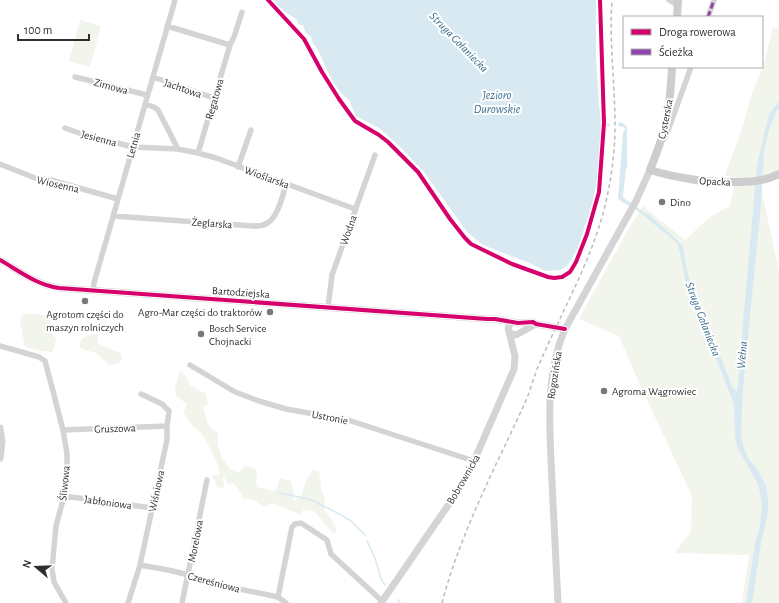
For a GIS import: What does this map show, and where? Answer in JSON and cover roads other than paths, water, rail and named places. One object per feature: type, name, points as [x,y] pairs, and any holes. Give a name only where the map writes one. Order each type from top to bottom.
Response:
[{"type":"main road","points":[[676,16],[678,2]]},
{"type":"main road","name":"Cysterska","points":[[650,170],[664,133],[668,113],[672,68]]},
{"type":"main road","name":"Opacka","points":[[650,170],[704,181],[757,181],[768,179],[779,174]]},
{"type":"street","name":"Letnia","points":[[93,290],[175,0]]},
{"type":"street","points":[[669,0],[674,3],[678,2]]},
{"type":"street","points":[[708,16],[714,0]]},
{"type":"street","name":"Regatowa","points":[[198,153],[230,45],[242,12]]},
{"type":"street","points":[[167,26],[230,45]]},
{"type":"street","points":[[660,144],[666,136],[691,68]]},
{"type":"street","name":"Zimowa","points":[[75,77],[147,95]]},
{"type":"street","name":"Jachtowa","points":[[152,78],[214,98]]},
{"type":"street","points":[[670,88],[676,93],[683,92]]},
{"type":"street","points":[[145,104],[158,110],[178,149]]},
{"type":"street","name":"Jesienna","points":[[65,128],[82,134],[133,147]]},
{"type":"street","points":[[238,166],[251,130]]},
{"type":"street","name":"Wioślarska","points":[[133,147],[178,149],[198,153],[355,209]]},
{"type":"street","name":"Wodna","points":[[328,307],[332,275],[375,156]]},
{"type":"street","name":"Wiosenna","points":[[0,164],[35,178],[47,179],[118,199]]},
{"type":"street","name":"Rogozińska","points":[[558,603],[550,432],[551,385],[555,360],[565,329],[636,201],[650,170]]},
{"type":"street","name":"Żeglarska","points":[[113,216],[261,226],[270,222],[274,216],[286,184]]},
{"type":"street","name":"Bartodziejska","points":[[0,260],[34,281],[59,288],[487,319],[495,318],[516,322],[533,322],[536,324],[565,329]]},
{"type":"street","name":"Bartodziejska","points":[[487,319],[497,322],[514,332]]},
{"type":"street","points":[[514,332],[521,330],[521,326],[516,322]]},
{"type":"street","name":"Bobrownicka","points":[[382,602],[462,485],[474,461],[514,369],[515,356],[512,343],[514,332],[510,324],[516,322]]},
{"type":"street","points":[[514,332],[536,324]]},
{"type":"street","name":"Śliwowa","points":[[0,346],[39,356],[45,361],[54,391],[67,454],[67,472],[64,496],[56,526],[52,569],[54,582],[66,603]]},
{"type":"street","name":"Ustronie","points":[[190,365],[235,392],[259,401],[286,410],[348,420],[474,461]]},
{"type":"street","name":"Wiśniowa","points":[[128,603],[140,565],[167,440],[168,411],[162,404],[141,394]]},
{"type":"street","name":"Gruszowa","points":[[63,430],[167,426]]},
{"type":"street","points":[[0,428],[2,442],[0,458]]},
{"type":"street","name":"Morelowa","points":[[182,603],[207,480]]},
{"type":"street","name":"Jabłoniowa","points":[[64,496],[152,508]]},
{"type":"street","points":[[278,597],[292,527],[295,524],[302,523],[327,540],[331,554],[382,602]]},
{"type":"street","name":"Czereśniowa","points":[[140,565],[188,574],[210,583],[278,597],[286,603]]},
{"type":"water","name":"Jezioro Durowskie","points":[[273,0],[596,0],[596,56],[599,105],[601,121],[603,123],[609,123],[610,126],[603,126],[601,128],[600,164],[593,201],[578,248],[568,265],[561,270],[545,271],[532,264],[483,245],[467,232],[424,172],[379,128],[356,116],[349,100],[335,85],[317,48],[313,44],[311,37],[306,33],[303,25],[298,24],[297,20],[284,11]]},
{"type":"water","points":[[779,101],[779,109],[776,112],[770,127],[764,151],[761,205],[743,388],[741,436],[744,449],[749,459],[758,470],[766,486],[768,498],[768,512],[761,544],[752,603],[746,603],[755,543],[760,525],[762,505],[758,484],[737,447],[735,436],[734,404],[687,287],[677,243],[638,211],[618,199],[623,132],[625,128],[618,126],[618,123],[623,123],[627,128],[628,167],[626,168],[623,197],[650,216],[683,246],[687,271],[700,309],[732,386],[737,391],[757,165],[769,114]]},
{"type":"waterway","points":[[280,493],[312,500],[351,521],[365,535]]},
{"type":"waterway","points":[[367,541],[375,558],[381,579],[385,585]]},
{"type":"railway","points":[[442,603],[449,577],[468,527],[524,405],[539,365],[580,276],[604,210],[609,189],[615,136],[611,31],[612,0]]},
{"type":"place","name":"Dino","points":[[662,202]]},
{"type":"place","name":"Agrotom części do maszyn rolniczych","points":[[85,301]]},
{"type":"place","name":"Agro-Mar części do traktorów","points":[[270,312]]},
{"type":"place","name":"Bosch Service Chojnacki","points":[[201,334]]},
{"type":"place","name":"Agroma Wągrowiec","points":[[604,391]]},
{"type":"water label","name":"Struga Gołaniecka","points":[[459,42]]},
{"type":"water label","name":"Struga Gołaniecka","points":[[703,319]]},
{"type":"water label","name":"Wełna","points":[[742,355]]}]
